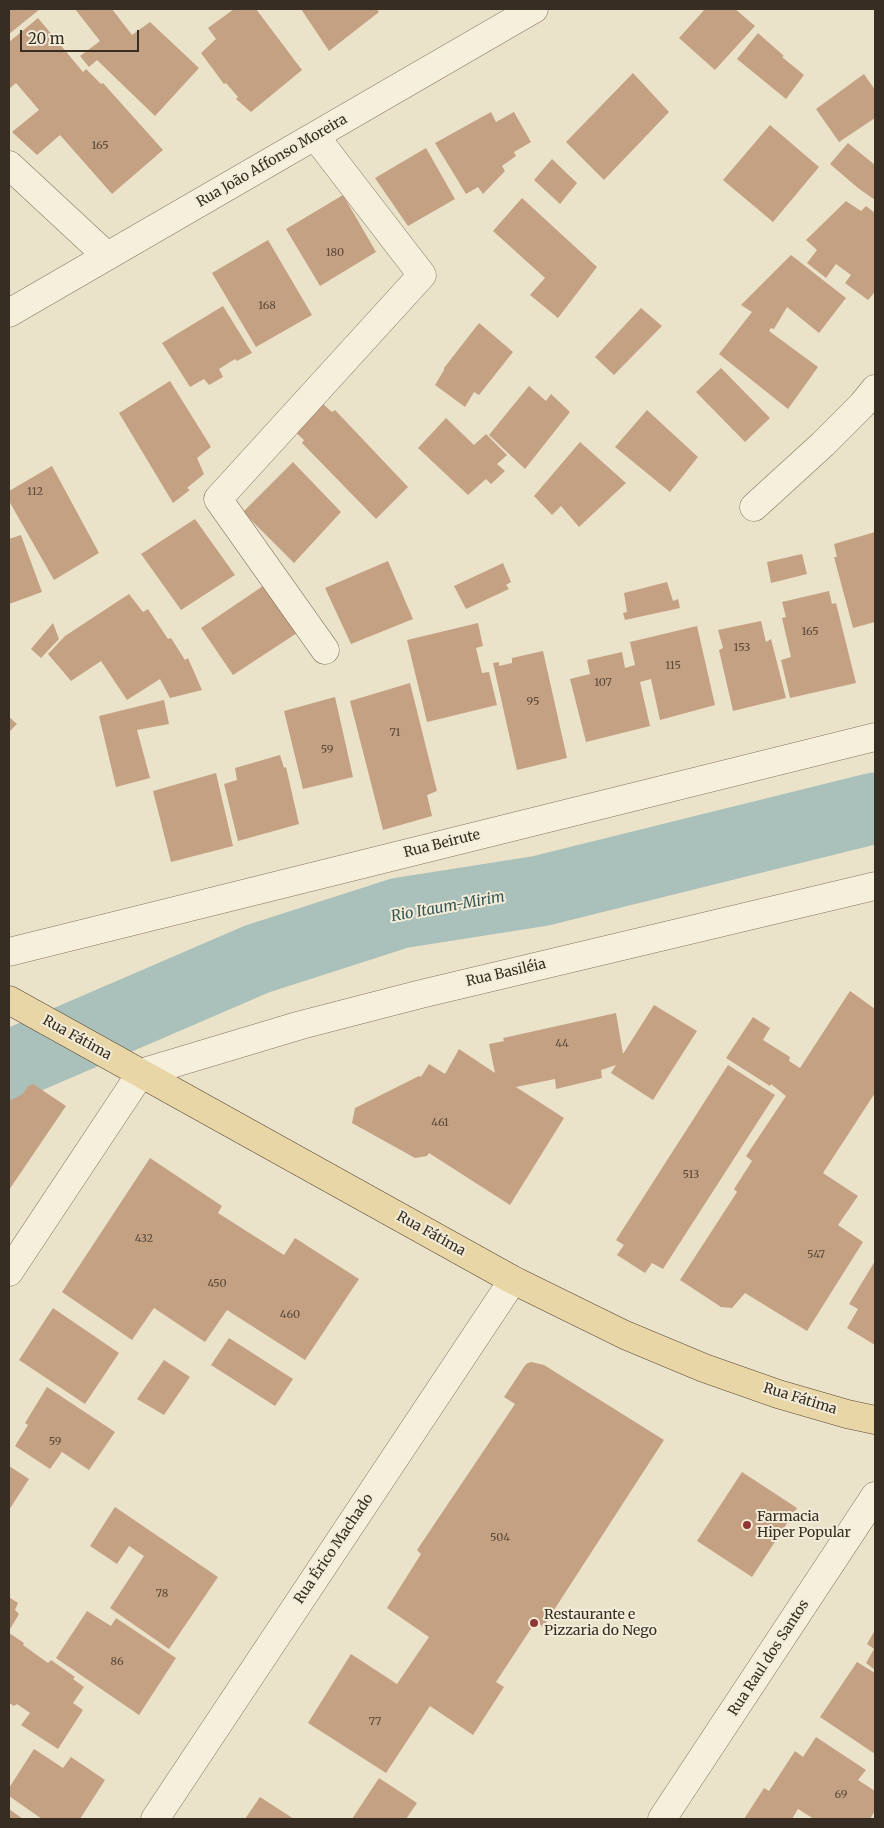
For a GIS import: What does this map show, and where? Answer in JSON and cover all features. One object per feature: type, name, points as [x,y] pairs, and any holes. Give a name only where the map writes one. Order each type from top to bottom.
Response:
[{"type":"main road","name":"Rua Fátima","points":[[17,1004],[513,1280],[625,1335],[704,1368],[778,1394],[875,1420]]},
{"type":"street","name":"Rua João Affonso Moreira","points":[[9,313],[534,9]]},
{"type":"street","points":[[314,136],[422,276],[218,498],[325,650]]},
{"type":"street","points":[[9,166],[107,256]]},
{"type":"street","points":[[754,507],[823,444],[862,405],[875,389]]},
{"type":"street","name":"Rua Beirute","points":[[9,952],[875,737]]},
{"type":"street","name":"Rua Basiléia","points":[[141,1073],[301,1025],[420,994],[875,886]]},
{"type":"street","points":[[9,1272],[141,1073]]},
{"type":"street","name":"Rua Érico Machado","points":[[155,1819],[513,1280]]},
{"type":"street","name":"Rua Raul dos Santos","points":[[662,1819],[875,1496]]},
{"type":"building","points":[[9,9],[40,9],[9,34]]},
{"type":"building","points":[[75,9],[112,9],[132,35],[150,22],[199,68],[155,116],[97,60],[89,67],[80,56],[100,41]]},
{"type":"building","points":[[234,9],[256,9],[302,70],[251,112],[236,99],[238,97],[226,83],[224,84],[201,53],[216,39],[208,28]]},
{"type":"building","points":[[301,9],[377,9],[379,12],[329,51]]},
{"type":"building","points":[[705,9],[735,9],[755,26],[715,70],[679,38]]},
{"type":"building","points":[[38,18],[83,72],[86,69],[101,84],[103,83],[163,150],[112,194],[60,135],[37,155],[12,132],[39,110],[16,83],[9,89],[9,42]]},
{"type":"building","points":[[758,33],[784,56],[782,57],[804,75],[786,99],[737,59]]},
{"type":"building","points":[[633,73],[669,112],[604,180],[566,142]]},
{"type":"building","points":[[864,74],[875,90],[875,118],[839,142],[816,109]]},
{"type":"building","points":[[491,112],[496,122],[514,112],[531,142],[514,152],[516,156],[502,166],[505,171],[483,194],[478,187],[466,194],[435,143]]},
{"type":"building","points":[[770,125],[819,167],[773,222],[723,180]]},
{"type":"building","points":[[848,143],[875,165],[875,200],[830,164]]},
{"type":"building","points":[[426,148],[455,199],[408,226],[375,178]]},
{"type":"building","points":[[552,159],[577,183],[560,204],[534,180]]},
{"type":"building","points":[[343,195],[376,252],[320,286],[286,229]]},
{"type":"building","points":[[522,198],[597,267],[558,318],[530,295],[545,278],[493,231]]},
{"type":"building","points":[[846,201],[861,211],[866,206],[875,213],[875,294],[868,300],[845,283],[851,275],[836,264],[826,278],[807,263],[817,250],[806,240]]},
{"type":"building","points":[[268,240],[312,315],[256,347],[212,273]]},
{"type":"building","points":[[791,255],[846,298],[819,333],[787,307],[774,329],[771,328],[769,331],[818,367],[788,409],[719,354],[752,312],[741,305]]},
{"type":"building","points":[[223,306],[252,353],[237,361],[235,359],[219,369],[223,377],[209,385],[204,379],[190,387],[162,343]]},
{"type":"building","points":[[641,308],[662,326],[614,375],[595,357]]},
{"type":"building","points":[[479,323],[513,352],[479,395],[474,392],[465,407],[435,385],[444,368]]},
{"type":"building","points":[[721,368],[770,418],[745,442],[696,392]]},
{"type":"building","points":[[170,381],[211,447],[197,458],[204,474],[187,488],[190,490],[173,503],[119,413]]},
{"type":"building","points":[[529,386],[546,401],[551,394],[570,412],[525,469],[489,435]]},
{"type":"building","points":[[323,404],[332,412],[335,410],[408,487],[376,519],[302,443],[304,440],[294,431]]},
{"type":"building","points":[[647,410],[698,457],[670,492],[615,447]]},
{"type":"building","points":[[446,418],[474,445],[486,434],[507,455],[497,464],[505,471],[491,484],[486,479],[468,495],[418,448]]},
{"type":"building","points":[[580,442],[626,483],[579,527],[561,506],[552,515],[534,496]]},
{"type":"building","points":[[293,462],[341,512],[294,563],[243,512]]},
{"type":"building","points":[[52,466],[99,553],[54,580],[9,501],[9,491]]},
{"type":"building","points":[[195,519],[235,575],[181,610],[141,554]]},
{"type":"building","points":[[875,532],[875,622],[853,628],[834,557],[837,557],[834,544]]},
{"type":"building","points":[[21,535],[42,592],[9,604],[9,539]]},
{"type":"building","points":[[802,554],[807,574],[771,583],[767,562]]},
{"type":"building","points":[[388,561],[413,619],[351,644],[325,588]]},
{"type":"building","points":[[503,563],[511,582],[506,585],[509,589],[466,609],[454,586]]},
{"type":"building","points":[[667,582],[673,601],[678,599],[680,608],[625,620],[623,613],[627,612],[624,593]]},
{"type":"building","points":[[263,586],[297,633],[233,675],[201,628]]},
{"type":"building","points":[[829,591],[832,604],[836,603],[856,683],[790,698],[781,660],[791,657],[782,618],[786,617],[782,602]]},
{"type":"building","points":[[129,594],[143,612],[148,609],[168,639],[171,638],[185,660],[188,658],[202,690],[170,698],[160,679],[127,700],[101,661],[71,681],[48,654],[65,636]]},
{"type":"building","points":[[761,621],[766,642],[771,639],[786,698],[733,711],[719,650],[723,648],[718,630]]},
{"type":"building","points":[[53,623],[59,639],[41,658],[31,649]]},
{"type":"building","points":[[478,623],[483,646],[476,648],[482,673],[489,672],[497,705],[427,722],[407,640]]},
{"type":"building","points":[[697,626],[715,705],[660,720],[651,679],[640,682],[650,726],[586,742],[570,679],[590,674],[587,660],[622,652],[625,668],[635,665],[630,642]]},
{"type":"building","points":[[543,651],[567,758],[517,770],[493,663],[499,662],[499,666],[512,663],[512,658]]},
{"type":"building","points":[[410,683],[437,791],[427,795],[432,816],[383,830],[350,701]]},
{"type":"building","points":[[335,697],[353,777],[303,789],[284,711]]},
{"type":"building","points":[[164,700],[169,724],[137,730],[150,778],[116,787],[99,716]]},
{"type":"building","points":[[9,717],[17,724],[9,732]]},
{"type":"building","points":[[280,755],[284,768],[286,767],[299,824],[238,841],[224,784],[237,780],[235,768]]},
{"type":"building","points":[[216,773],[233,846],[171,862],[153,791]]},
{"type":"building","points":[[850,991],[875,1009],[875,1093],[823,1173],[858,1196],[838,1225],[863,1242],[807,1331],[745,1293],[732,1308],[721,1307],[680,1280],[737,1192],[734,1189],[752,1161],[746,1156],[786,1096],[771,1084],[770,1086],[726,1058],[753,1017],[770,1028],[763,1040],[790,1057],[789,1061],[800,1068]]},
{"type":"building","points":[[654,1005],[697,1031],[653,1100],[611,1073],[616,1065],[601,1070],[602,1078],[556,1089],[555,1079],[516,1087],[564,1118],[510,1205],[429,1153],[427,1156],[415,1158],[352,1123],[355,1108],[419,1076],[421,1077],[429,1064],[445,1074],[459,1049],[495,1073],[489,1044],[504,1041],[503,1038],[616,1013],[623,1054]]},
{"type":"building","points":[[728,1065],[775,1095],[663,1269],[652,1263],[645,1273],[617,1255],[624,1245],[616,1240]]},
{"type":"building","points":[[33,1084],[66,1106],[9,1190],[9,1101],[23,1094],[28,1086]]},
{"type":"building","points":[[150,1158],[222,1206],[218,1213],[284,1255],[295,1238],[359,1279],[305,1360],[227,1310],[205,1342],[154,1308],[132,1340],[62,1292]]},
{"type":"building","points":[[875,1261],[875,1345],[847,1328],[858,1309],[849,1304]]},
{"type":"building","points":[[53,1308],[119,1353],[85,1404],[19,1360]]},
{"type":"building","points":[[229,1338],[293,1379],[275,1406],[211,1365]]},
{"type":"building","points":[[164,1360],[190,1377],[164,1415],[137,1399]]},
{"type":"building","points":[[531,1362],[544,1365],[664,1440],[543,1627],[536,1621],[496,1682],[504,1687],[473,1735],[430,1706],[386,1773],[308,1723],[351,1654],[397,1684],[429,1637],[387,1608],[421,1554],[417,1550],[515,1404],[504,1397],[526,1364]]},
{"type":"building","points":[[47,1387],[115,1432],[89,1470],[62,1452],[50,1469],[15,1446],[28,1425],[25,1423]]},
{"type":"building","points":[[9,1466],[29,1479],[9,1510]]},
{"type":"building","name":"Farmacia Hiper Popular","points":[[742,1472],[797,1508],[752,1577],[697,1541]]},
{"type":"building","points":[[115,1507],[218,1577],[169,1649],[110,1608],[144,1556],[129,1546],[117,1564],[90,1546]]},
{"type":"building","points":[[9,1597],[18,1603],[15,1610],[19,1614],[9,1631]]},
{"type":"building","points":[[87,1611],[111,1626],[116,1618],[176,1658],[139,1715],[56,1658]]},
{"type":"building","points":[[875,1630],[875,1670],[866,1663],[874,1649],[867,1644]]},
{"type":"building","points":[[9,1633],[48,1663],[51,1660],[75,1677],[73,1679],[84,1687],[73,1703],[83,1710],[58,1749],[21,1725],[30,1713],[17,1704],[14,1706],[9,1703]]},
{"type":"building","points":[[857,1662],[875,1673],[875,1754],[820,1717]]},
{"type":"building","points":[[816,1737],[866,1770],[858,1780],[875,1791],[875,1811],[870,1819],[814,1819],[798,1809],[792,1819],[744,1819],[764,1788],[769,1791],[795,1751],[803,1757]]},
{"type":"building","points":[[34,1749],[63,1768],[71,1757],[105,1780],[80,1819],[42,1819],[9,1796],[9,1788]]},
{"type":"building","points":[[379,1778],[417,1803],[406,1819],[352,1819]]},
{"type":"building","points":[[260,1797],[294,1819],[245,1819]]},
{"type":"building","points":[[9,1809],[23,1819],[9,1819]]},
{"type":"waterway","name":"Rio Itaum-Mirim","points":[[9,1066],[257,959],[400,913],[540,891],[875,808]]},
{"type":"place","name":"Farmacia Hiper Popular","points":[[747,1525]]},
{"type":"place","name":"Restaurante e Pizzaria do Nego","points":[[534,1623]]}]
